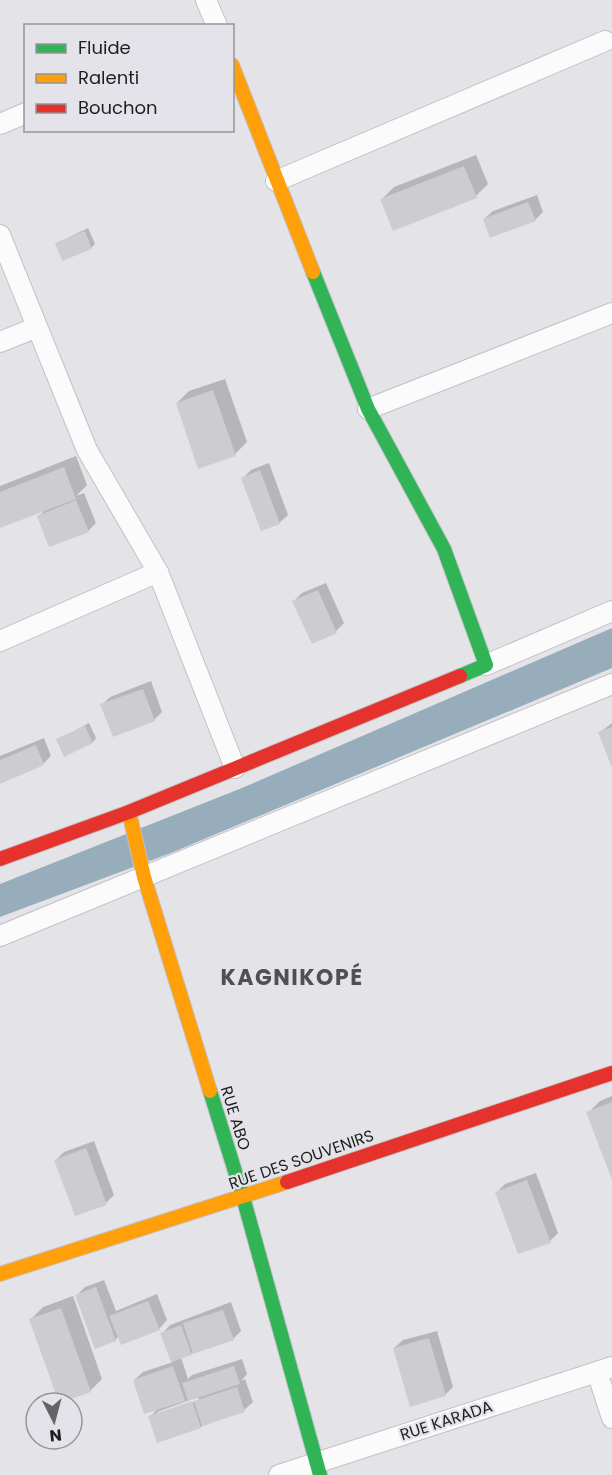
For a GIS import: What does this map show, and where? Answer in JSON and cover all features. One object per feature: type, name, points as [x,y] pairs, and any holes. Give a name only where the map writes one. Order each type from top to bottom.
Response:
[{"type":"street","points":[[206,0],[216,24]]},
{"type":"street","points":[[276,182],[605,41]]},
{"type":"street","points":[[234,70],[276,182],[368,409],[444,549],[486,665]]},
{"type":"street","points":[[0,124],[24,114]]},
{"type":"street","points":[[0,235],[35,328],[87,450],[158,572],[235,768]]},
{"type":"street","points":[[368,409],[612,313]]},
{"type":"street","points":[[0,342],[35,328]]},
{"type":"street","points":[[0,640],[158,572]]},
{"type":"street","points":[[0,859],[129,813],[612,611]]},
{"type":"street","points":[[0,936],[612,684]]},
{"type":"street","name":"RUE ABO","points":[[129,813],[144,877],[243,1197],[317,1469]]},
{"type":"street","name":"RUE DES SOUVENIRS","points":[[0,1274],[243,1197],[612,1073]]},
{"type":"street","points":[[604,1369],[612,1418]]},
{"type":"street","name":"RUE KARADA","points":[[279,1475],[317,1469],[604,1369]]},
{"type":"water","points":[[612,628],[612,668],[171,853],[0,917],[0,884],[242,788]]},
{"type":"building","points":[[464,166],[477,198],[393,231],[380,199]]},
{"type":"building","points":[[528,202],[536,221],[490,238],[483,219]]},
{"type":"building","points":[[85,231],[92,249],[62,261],[55,243]]},
{"type":"building","points":[[213,390],[236,456],[198,469],[176,403]]},
{"type":"building","points":[[64,467],[76,499],[0,528],[0,492]]},
{"type":"building","points":[[260,470],[280,524],[261,531],[241,478]]},
{"type":"building","points":[[76,500],[89,532],[49,547],[37,516]]},
{"type":"building","points":[[318,590],[337,633],[312,644],[292,601]]},
{"type":"building","points":[[143,689],[155,721],[113,737],[100,704]]},
{"type":"building","points":[[85,726],[93,743],[64,757],[56,739]]},
{"type":"building","points":[[612,727],[612,768],[598,732]]},
{"type":"building","points":[[36,745],[44,765],[0,784],[0,760]]},
{"type":"building","points":[[612,1102],[612,1180],[586,1112]]},
{"type":"building","points":[[86,1148],[107,1205],[75,1216],[54,1160]]},
{"type":"building","points":[[527,1180],[551,1243],[518,1254],[495,1192]]},
{"type":"building","points":[[96,1287],[116,1341],[95,1349],[75,1295]]},
{"type":"building","points":[[148,1301],[160,1330],[121,1345],[109,1316]]},
{"type":"building","points":[[61,1308],[91,1392],[84,1394],[84,1391],[55,1391],[29,1319]]},
{"type":"building","points":[[223,1310],[234,1340],[193,1354],[183,1323]]},
{"type":"building","points":[[181,1325],[192,1355],[171,1362],[160,1333]]},
{"type":"building","points":[[429,1338],[446,1396],[410,1407],[393,1348]]},
{"type":"building","points":[[173,1366],[185,1401],[144,1414],[133,1380]]},
{"type":"building","points":[[234,1366],[240,1384],[188,1401],[182,1383]]},
{"type":"building","points":[[237,1387],[245,1412],[202,1426],[194,1401]]},
{"type":"building","points":[[192,1401],[201,1428],[157,1443],[148,1416]]},
{"type":"traffic: fast","points":[[313,272],[368,409],[444,549],[486,665],[460,676]]},
{"type":"traffic: fast","points":[[210,1091],[243,1197],[320,1475]]},
{"type":"traffic: slow","points":[[234,70],[313,272]]},
{"type":"traffic: slow","points":[[129,812],[144,877],[210,1091]]},
{"type":"traffic: slow","points":[[0,1274],[287,1182]]},
{"type":"traffic: jam","points":[[0,859],[129,812],[460,676]]},
{"type":"traffic: jam","points":[[287,1182],[612,1073]]},
{"type":"district","name":"KAGNIKOPÉ","points":[[292,977]]}]
